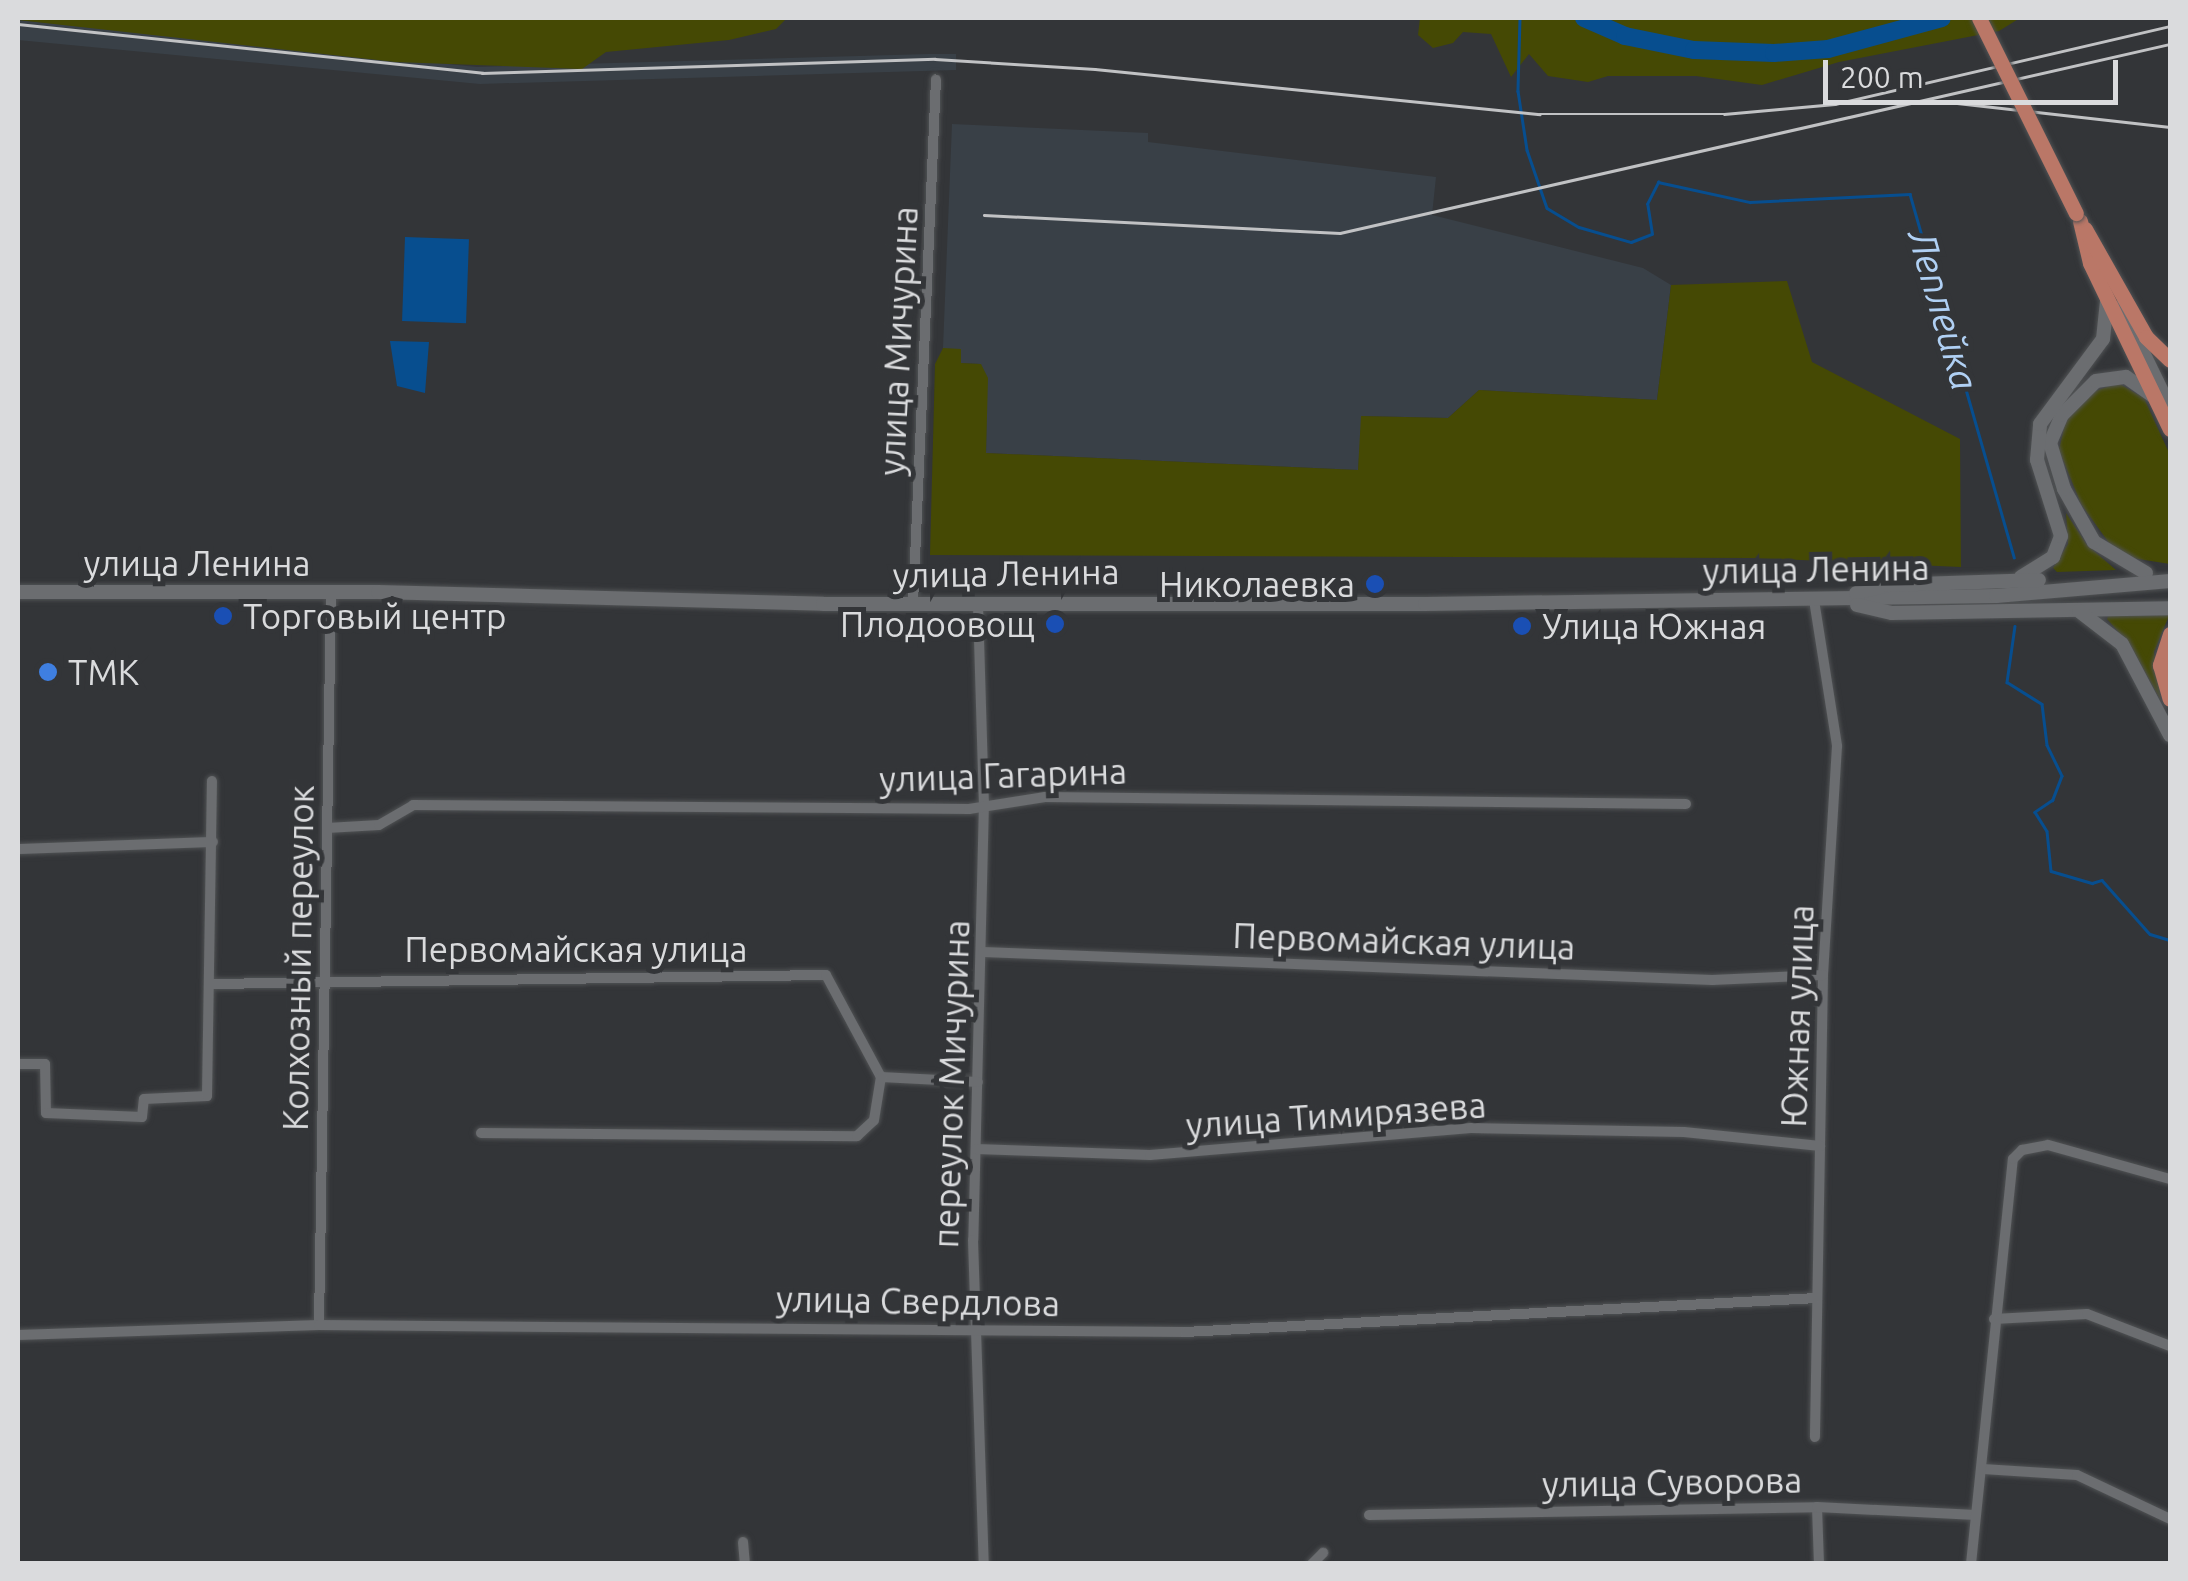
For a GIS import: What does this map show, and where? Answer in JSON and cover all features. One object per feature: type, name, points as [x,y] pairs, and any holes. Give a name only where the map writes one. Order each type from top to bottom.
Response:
[{"type":"main road","points":[[1979,18],[2170,408]]},
{"type":"main road","points":[[2078,217],[2108,299],[2170,428]]},
{"type":"main road","points":[[2078,217],[2106,257],[2170,386]]},
{"type":"main road","points":[[2010,581],[2041,567],[2058,547],[2062,524],[2036,440],[2046,412],[2103,340],[2108,299]]},
{"type":"main road","points":[[2146,337],[2170,360]]},
{"type":"main road","points":[[2146,573],[2094,542],[2064,489],[2050,442],[2062,414],[2096,381],[2126,377],[2156,398]]},
{"type":"main road","points":[[1832,600],[1888,585],[2170,572]]},
{"type":"main road","points":[[1996,596],[2170,581]]},
{"type":"main road","name":"улица Ленина","points":[[18,592],[331,592],[978,606],[1996,596]]},
{"type":"main road","points":[[1996,596],[2170,600]]},
{"type":"main road","points":[[1832,600],[1892,612],[2170,608]]},
{"type":"main road","points":[[2073,609],[2100,622],[2122,644],[2170,735]]},
{"type":"main road","points":[[2170,634],[2160,665],[2170,699]]},
{"type":"street","name":"улица Мичурина","points":[[912,604],[936,80]]},
{"type":"street","name":"Колхозный переулок","points":[[319,1325],[331,592]]},
{"type":"street","name":"Южная улица","points":[[1814,600],[1837,746],[1823,976],[1815,1437]]},
{"type":"street","name":"переулок Мичурина","points":[[978,606],[984,802],[975,1328],[984,1564]]},
{"type":"street","points":[[18,1064],[46,1064],[46,1114],[142,1117],[144,1099],[208,1096],[212,781]]},
{"type":"street","name":"улица Гагарина","points":[[327,828],[379,825],[413,805],[969,809],[984,802],[1045,796],[1686,804]]},
{"type":"street","points":[[18,849],[213,842]]},
{"type":"street","name":"Первомайская улица","points":[[983,952],[1712,980],[1823,976]]},
{"type":"street","name":"Первомайская улица","points":[[211,984],[325,984],[347,978],[826,976],[882,1078]]},
{"type":"street","points":[[481,1133],[857,1136],[874,1120],[882,1078],[978,1082]]},
{"type":"street","name":"улица Тимирязева","points":[[976,1149],[1150,1155],[1471,1128],[1540,1135],[1684,1132],[1820,1146]]},
{"type":"street","points":[[1971,1564],[1983,1469],[2007,1172],[2022,1150],[2048,1146],[2170,1179]]},
{"type":"street","name":"улица Свердлова","points":[[18,1335],[319,1325],[1185,1332],[1818,1298]]},
{"type":"street","points":[[1994,1319],[2087,1314],[2170,1346]]},
{"type":"street","points":[[1983,1469],[2077,1474],[2170,1520]]},
{"type":"street","points":[[1817,1507],[1819,1564]]},
{"type":"street","name":"улица Суворова","points":[[1369,1515],[1817,1507],[1976,1515]]},
{"type":"street","points":[[744,1542],[744,1564]]},
{"type":"street","points":[[1312,1564],[1323,1553]]},
{"type":"shaded area","points":[[787,18],[776,29],[729,40],[606,52],[582,69],[396,62],[18,20]]},
{"type":"shaded area","points":[[1420,18],[2020,18],[1999,31],[1839,62],[1762,85],[1696,76],[1608,76],[1588,82],[1548,76],[1529,54],[1511,77],[1491,34],[1463,32],[1453,43],[1433,48],[1418,35]]},
{"type":"shaded area","points":[[18,20],[477,67],[956,54],[956,70],[480,84],[18,40]]},
{"type":"shaded area","points":[[952,124],[1148,133],[1148,142],[1436,177],[1432,215],[1643,268],[1671,285],[1657,400],[1479,390],[1448,418],[1362,416],[1358,470],[986,453],[987,378],[980,364],[961,363],[943,348]]},
{"type":"shaded area","points":[[1787,281],[1812,362],[1960,439],[1961,567],[1753,558],[930,555],[935,364],[943,348],[961,349],[961,363],[981,364],[988,378],[986,453],[1358,470],[1361,416],[1448,418],[1479,390],[1657,400],[1671,285]]},
{"type":"shaded area","points":[[2118,383],[2144,398],[2170,455],[2170,564],[2132,558],[2109,543],[2081,504],[2059,450],[2066,419],[2090,393]]},
{"type":"shaded area","points":[[2066,513],[2087,545],[2116,570],[2057,572],[2053,568],[2068,544]]},
{"type":"shaded area","points":[[2170,613],[2154,652],[2161,701],[2131,646],[2107,619],[2109,614]]},
{"type":"water","points":[[405,237],[469,239],[466,323],[402,321]]},
{"type":"water","points":[[390,341],[429,342],[425,393],[397,386]]},
{"type":"waterway","name":"Леплейка","points":[[1520,18],[1518,91],[1527,150],[1547,208],[1579,227],[1631,242],[1652,234],[1647,204],[1658,182],[1750,202],[1910,194],[2014,557]]},
{"type":"waterway","points":[[1584,18],[1625,36],[1694,50],[1774,53],[1828,49],[1942,18]]},
{"type":"waterway","name":"Леплейка","points":[[2015,626],[2007,682],[2042,704],[2047,745],[2062,776],[2053,800],[2035,812],[2047,831],[2051,871],[2092,883],[2102,880],[2150,934],[2170,940]]},
{"type":"railway","points":[[18,24],[482,73],[935,59],[1095,69],[1540,114],[1724,114],[1835,104],[2170,26]]},
{"type":"railway","points":[[984,215],[1340,233],[2170,44]]},
{"type":"railway","points":[[1957,103],[2170,127]]},
{"type":"place","name":"Николаевка","points":[[1375,584]]},
{"type":"place","name":"Торговый центр","points":[[223,616]]},
{"type":"place","name":"Плодоовощ","points":[[1055,624]]},
{"type":"place","name":"Улица Южная","points":[[1522,626]]},
{"type":"place","name":"ТМК","points":[[48,672]]}]
